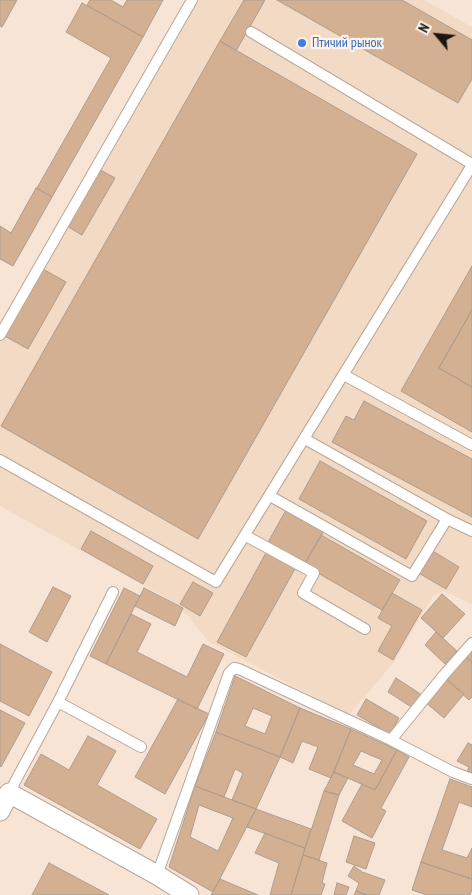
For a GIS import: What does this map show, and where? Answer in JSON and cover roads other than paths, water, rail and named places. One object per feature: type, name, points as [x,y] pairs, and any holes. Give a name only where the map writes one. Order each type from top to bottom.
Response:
[{"type":"street","points":[[0,811],[9,793],[157,875],[189,895]]},
{"type":"lane","points":[[0,334],[192,0]]},
{"type":"lane","points":[[0,460],[216,582],[246,536],[472,164],[252,32]]},
{"type":"lane","points":[[344,375],[472,445]]},
{"type":"lane","points":[[305,439],[447,519],[472,531]]},
{"type":"lane","points":[[270,496],[412,576],[447,519]]},
{"type":"lane","points":[[246,536],[314,573],[303,594],[365,629]]},
{"type":"lane","points":[[9,793],[58,702],[113,592]]},
{"type":"lane","points":[[392,740],[443,676],[472,644]]},
{"type":"lane","points":[[157,875],[229,674],[234,668],[240,669],[392,740],[453,772],[472,779]]},
{"type":"lane","points":[[58,702],[141,747]]},
{"type":"place","name":"Птичий рынок","points":[[302,43]]}]
